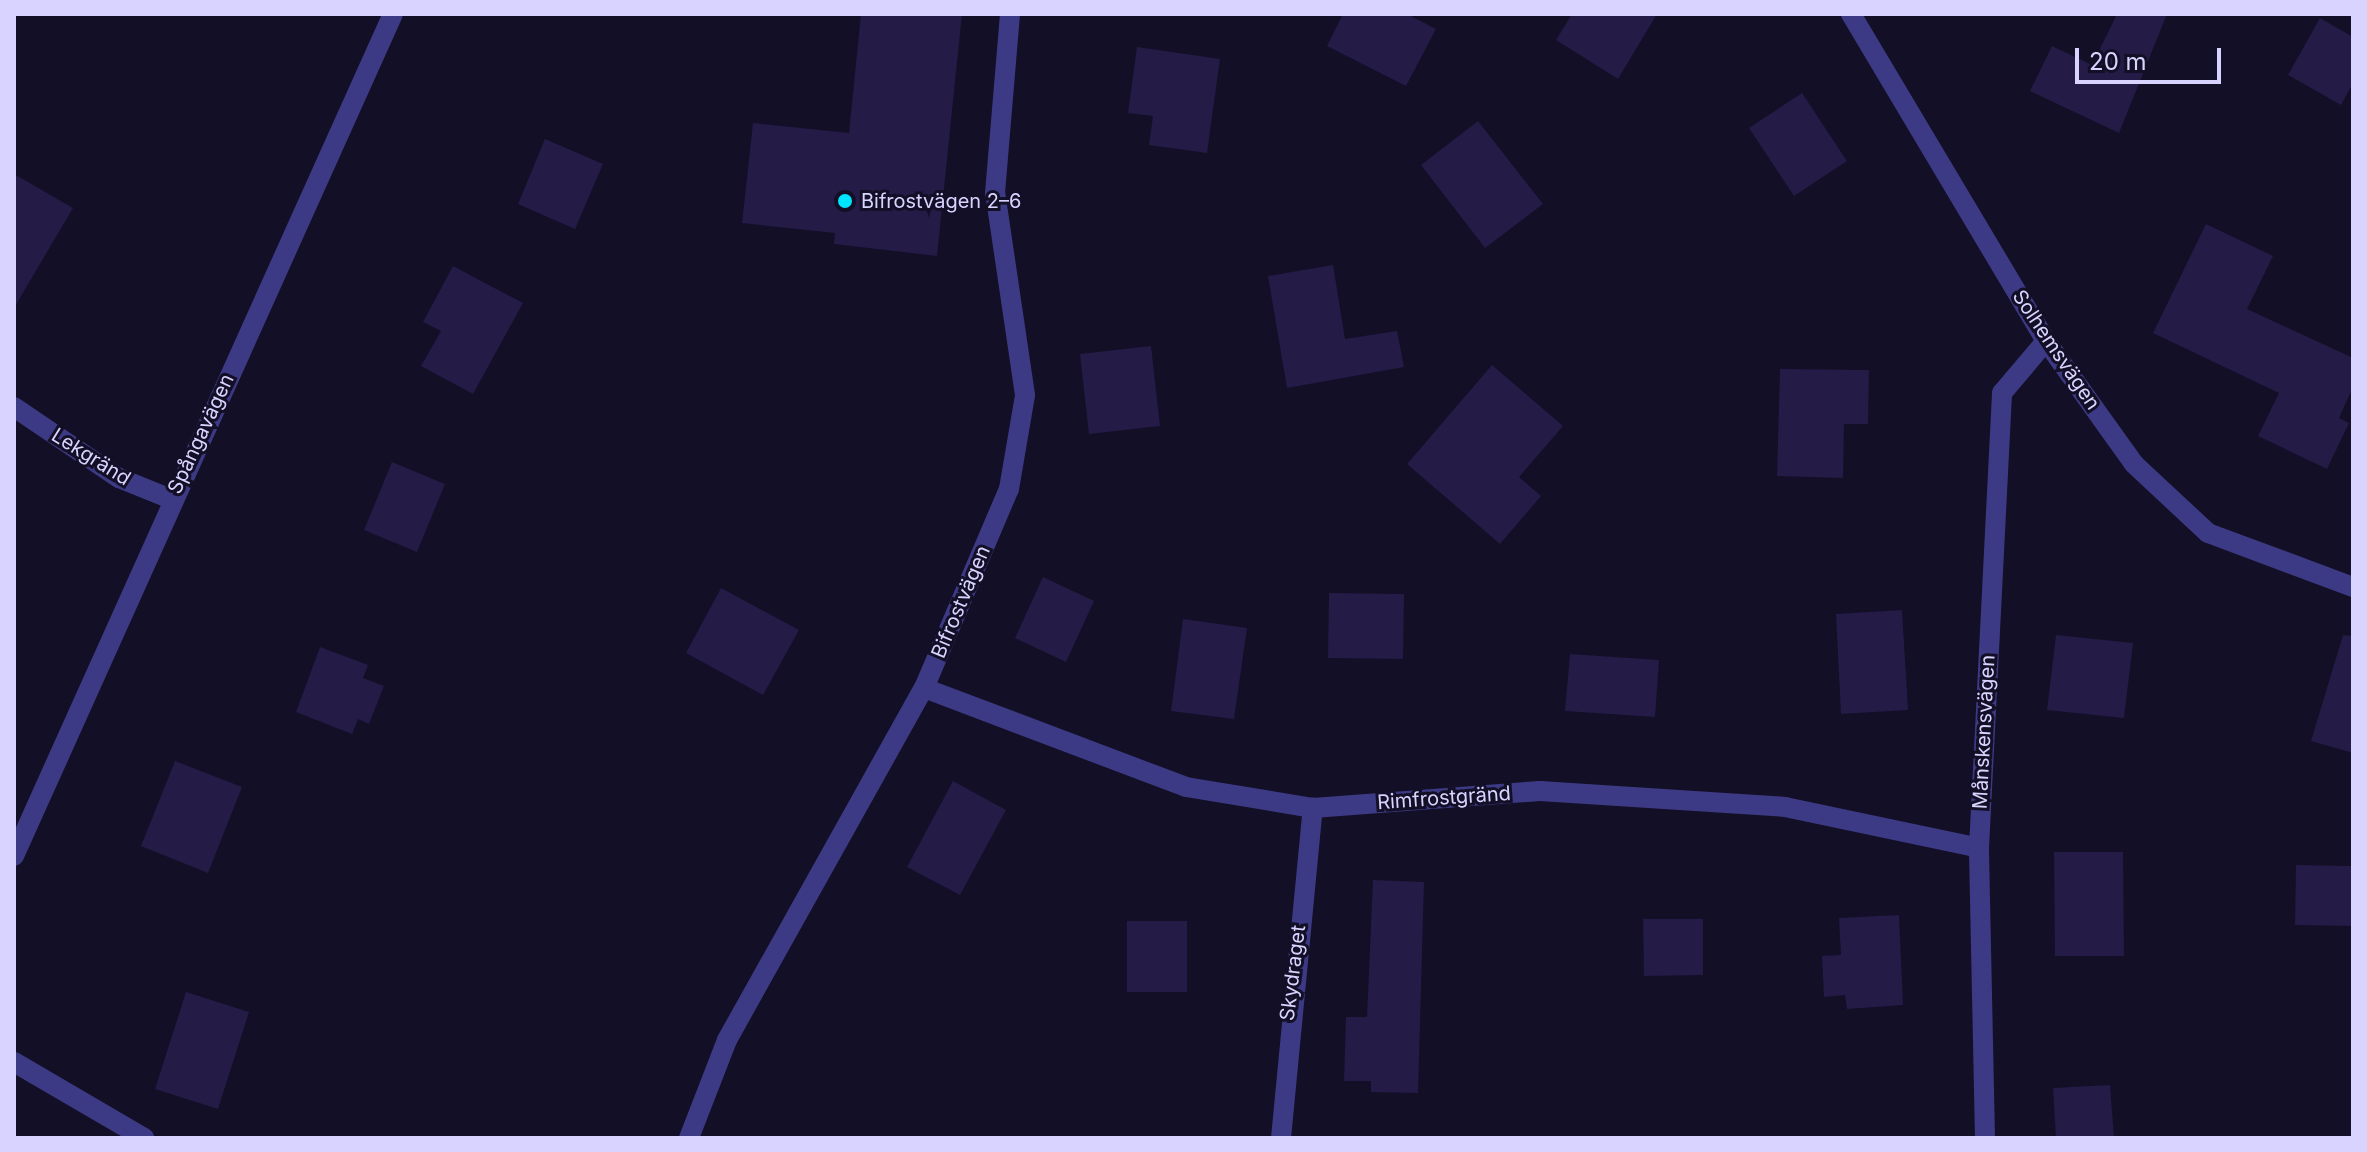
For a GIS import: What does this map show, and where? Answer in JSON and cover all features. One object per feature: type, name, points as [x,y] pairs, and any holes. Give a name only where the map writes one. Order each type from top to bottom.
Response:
[{"type":"street","name":"Spångavägen","points":[[14,856],[171,499],[393,14]]},
{"type":"street","name":"Bifrostvägen","points":[[689,1138],[727,1040],[924,688],[1009,489],[1025,395],[995,193],[1010,14]]},
{"type":"street","name":"Solhemsvägen","points":[[1851,14],[2046,341],[2134,464],[2208,533],[2353,587]]},
{"type":"street","name":"Månskensvägen","points":[[1985,1138],[1979,848],[2002,393],[2046,341]]},
{"type":"street","name":"Lekgränd","points":[[14,407],[119,478],[171,499]]},
{"type":"street","name":"Rimfrostgränd","points":[[924,688],[1186,787],[1313,808],[1540,791],[1785,807],[1979,848]]},
{"type":"street","name":"Skydraget","points":[[1281,1138],[1313,808]]},
{"type":"street","points":[[14,1062],[144,1138]]},
{"type":"building","points":[[861,14],[962,14],[937,256],[834,244],[835,233],[742,223],[753,123],[849,133]]},
{"type":"building","points":[[1343,14],[1407,14],[1436,29],[1406,86],[1327,46]]},
{"type":"building","points":[[1572,14],[1657,14],[1618,79],[1556,40]]},
{"type":"building","points":[[2117,14],[2167,14],[2119,133],[2030,91],[2052,46],[2092,65]]},
{"type":"building","points":[[2320,18],[2353,37],[2353,83],[2341,105],[2288,75]]},
{"type":"building","points":[[1137,47],[1220,59],[1207,153],[1149,145],[1153,116],[1128,113]]},
{"type":"building","points":[[1802,93],[1847,161],[1794,196],[1749,128]]},
{"type":"building","points":[[1478,121],[1543,204],[1485,248],[1421,165]]},
{"type":"building","points":[[545,139],[603,164],[575,229],[518,204]]},
{"type":"building","points":[[14,174],[73,208],[14,308]]},
{"type":"building","points":[[2206,224],[2273,256],[2247,309],[2353,358],[2353,387],[2339,418],[2349,423],[2327,469],[2258,436],[2279,393],[2153,333]]},
{"type":"building","points":[[1333,265],[1345,339],[1397,331],[1404,367],[1287,388],[1268,276]]},
{"type":"building","points":[[453,266],[523,303],[473,394],[421,366],[441,331],[423,322]]},
{"type":"building","points":[[1151,346],[1160,426],[1089,434],[1080,354]]},
{"type":"building","points":[[1492,365],[1563,426],[1519,477],[1541,496],[1500,544],[1407,464]]},
{"type":"building","points":[[1780,369],[1869,370],[1868,424],[1844,424],[1843,478],[1777,476]]},
{"type":"building","points":[[392,462],[445,484],[417,552],[364,530]]},
{"type":"building","points":[[1043,577],[1094,601],[1066,662],[1015,638]]},
{"type":"building","points":[[721,588],[799,630],[763,695],[686,653]]},
{"type":"building","points":[[1329,593],[1404,594],[1403,659],[1328,658]]},
{"type":"building","points":[[1902,610],[1908,710],[1841,714],[1836,614]]},
{"type":"building","points":[[1183,619],[1247,628],[1234,719],[1171,711]]},
{"type":"building","points":[[2056,635],[2133,643],[2124,718],[2047,710]]},
{"type":"building","points":[[2343,635],[2353,636],[2353,753],[2311,741]]},
{"type":"building","points":[[320,647],[368,665],[363,678],[384,686],[369,724],[358,719],[352,734],[296,712]]},
{"type":"building","points":[[1570,654],[1659,660],[1655,717],[1565,711]]},
{"type":"building","points":[[175,761],[242,787],[208,873],[141,846]]},
{"type":"building","points":[[953,781],[1006,810],[960,895],[907,867]]},
{"type":"building","points":[[2054,852],[2123,852],[2124,956],[2055,956]]},
{"type":"building","points":[[2296,865],[2353,866],[2353,926],[2295,925]]},
{"type":"building","points":[[1373,880],[1424,882],[1418,1093],[1371,1092],[1371,1081],[1344,1081],[1346,1017],[1367,1017]]},
{"type":"building","points":[[1899,915],[1903,1005],[1847,1009],[1845,995],[1824,997],[1822,956],[1841,955],[1839,918]]},
{"type":"building","points":[[1643,919],[1703,919],[1703,975],[1644,976]]},
{"type":"building","points":[[1127,921],[1187,921],[1187,992],[1127,992]]},
{"type":"building","points":[[186,992],[249,1012],[218,1109],[155,1089]]},
{"type":"building","points":[[2110,1085],[2114,1138],[2056,1138],[2053,1088]]},
{"type":"place","name":"Bifrostvägen 2–6","points":[[845,201]]}]
